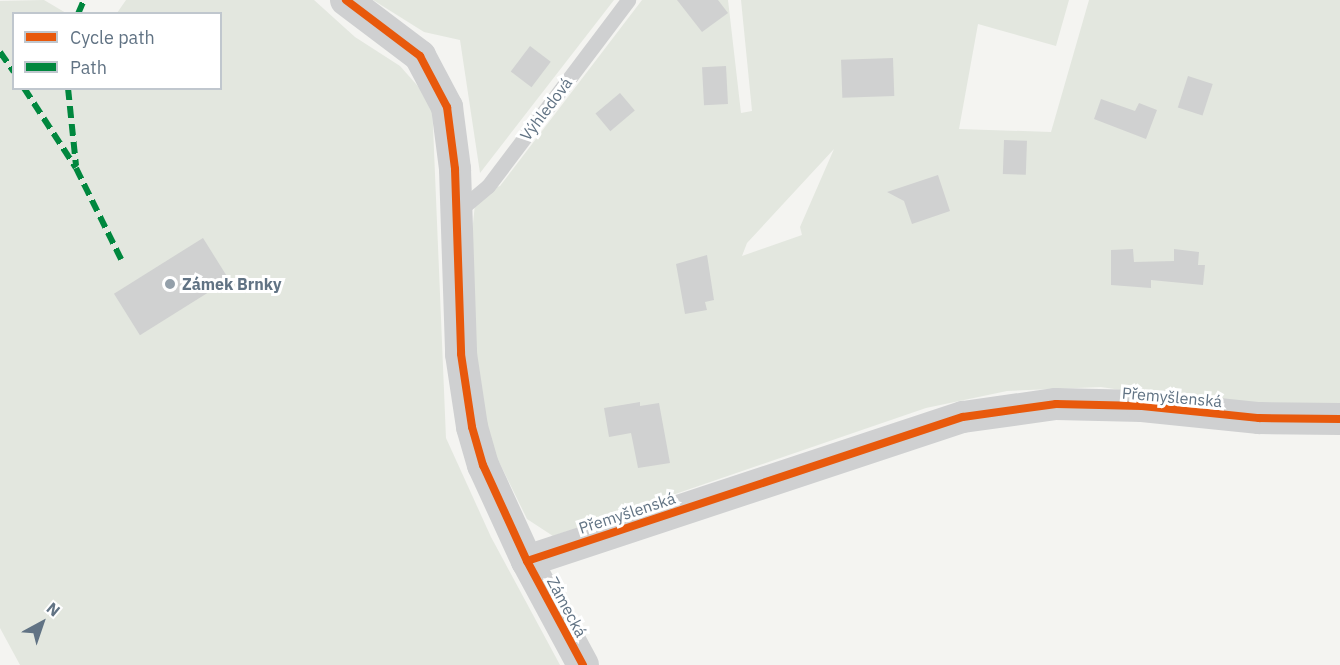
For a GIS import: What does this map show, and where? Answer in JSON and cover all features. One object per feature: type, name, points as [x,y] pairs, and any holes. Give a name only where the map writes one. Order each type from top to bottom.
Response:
[{"type":"street","points":[[346,0],[420,56],[447,107],[454,159],[461,354],[472,427],[483,465],[527,561]]},
{"type":"street","name":"Přemyšlenská","points":[[527,561],[963,417],[1056,404],[1142,406],[1259,418],[1340,419]]},
{"type":"street","name":"Zámecká","points":[[527,561],[583,665]]},
{"type":"lane","name":"Výhledová","points":[[456,212],[488,186],[628,0]]},
{"type":"shaded area","points":[[44,0],[64,12],[12,12],[12,90],[222,90],[222,12],[118,12],[126,0],[314,0],[355,37],[400,66],[432,102],[446,438],[491,537],[560,665],[20,665],[0,628],[0,1]]},
{"type":"shaded area","points":[[373,0],[614,0],[480,173],[460,40],[424,32]]},
{"type":"shaded area","points":[[642,0],[728,0],[741,113],[752,111],[741,0],[1069,0],[1056,46],[978,24],[959,129],[1051,132],[1089,0],[1340,0],[1340,409],[1235,407],[1101,387],[1007,391],[926,408],[553,536],[527,519],[487,437],[466,292],[476,194],[500,186]],"holes":[[[834,149],[800,227],[802,235],[742,256],[747,243]]]},
{"type":"building","points":[[677,0],[718,0],[728,13],[702,32]]},
{"type":"building","points":[[530,46],[551,62],[532,87],[511,72]]},
{"type":"building","points":[[893,58],[894,96],[842,98],[841,60]]},
{"type":"building","points":[[726,66],[728,104],[704,105],[702,67]]},
{"type":"building","points":[[1188,76],[1213,84],[1203,115],[1178,107]]},
{"type":"building","points":[[620,93],[635,111],[610,131],[595,114]]},
{"type":"building","points":[[1101,99],[1135,111],[1139,103],[1157,110],[1146,139],[1094,119]]},
{"type":"building","points":[[1004,140],[1027,141],[1026,175],[1003,174]]},
{"type":"building","points":[[938,175],[950,211],[912,224],[904,201],[887,192]]},
{"type":"building","name":"Zámek Brnky","points":[[203,238],[229,280],[140,335],[114,294]]},
{"type":"building","points":[[1133,249],[1134,262],[1174,261],[1174,249],[1199,252],[1198,265],[1205,265],[1203,285],[1151,280],[1151,288],[1111,285],[1111,250]]},
{"type":"building","points":[[707,255],[714,300],[705,302],[707,310],[685,314],[676,264]]},
{"type":"building","points":[[640,402],[640,406],[659,403],[670,463],[638,468],[631,433],[609,437],[604,408]]},
{"type":"marked path","points":[[79,12],[84,0]]},
{"type":"marked path","points":[[0,52],[12,69]]},
{"type":"marked path","points":[[25,90],[76,168],[121,259]]},
{"type":"marked path","points":[[68,90],[76,166]]},
{"type":"cycle path","points":[[346,0],[420,56],[447,107],[455,169],[461,354],[472,427],[483,465],[527,561],[583,665]]},
{"type":"cycle path","points":[[527,561],[963,417],[1056,404],[1142,406],[1259,418],[1340,419]]},
{"type":"place","name":"Zámek Brnky","points":[[170,284]]}]
